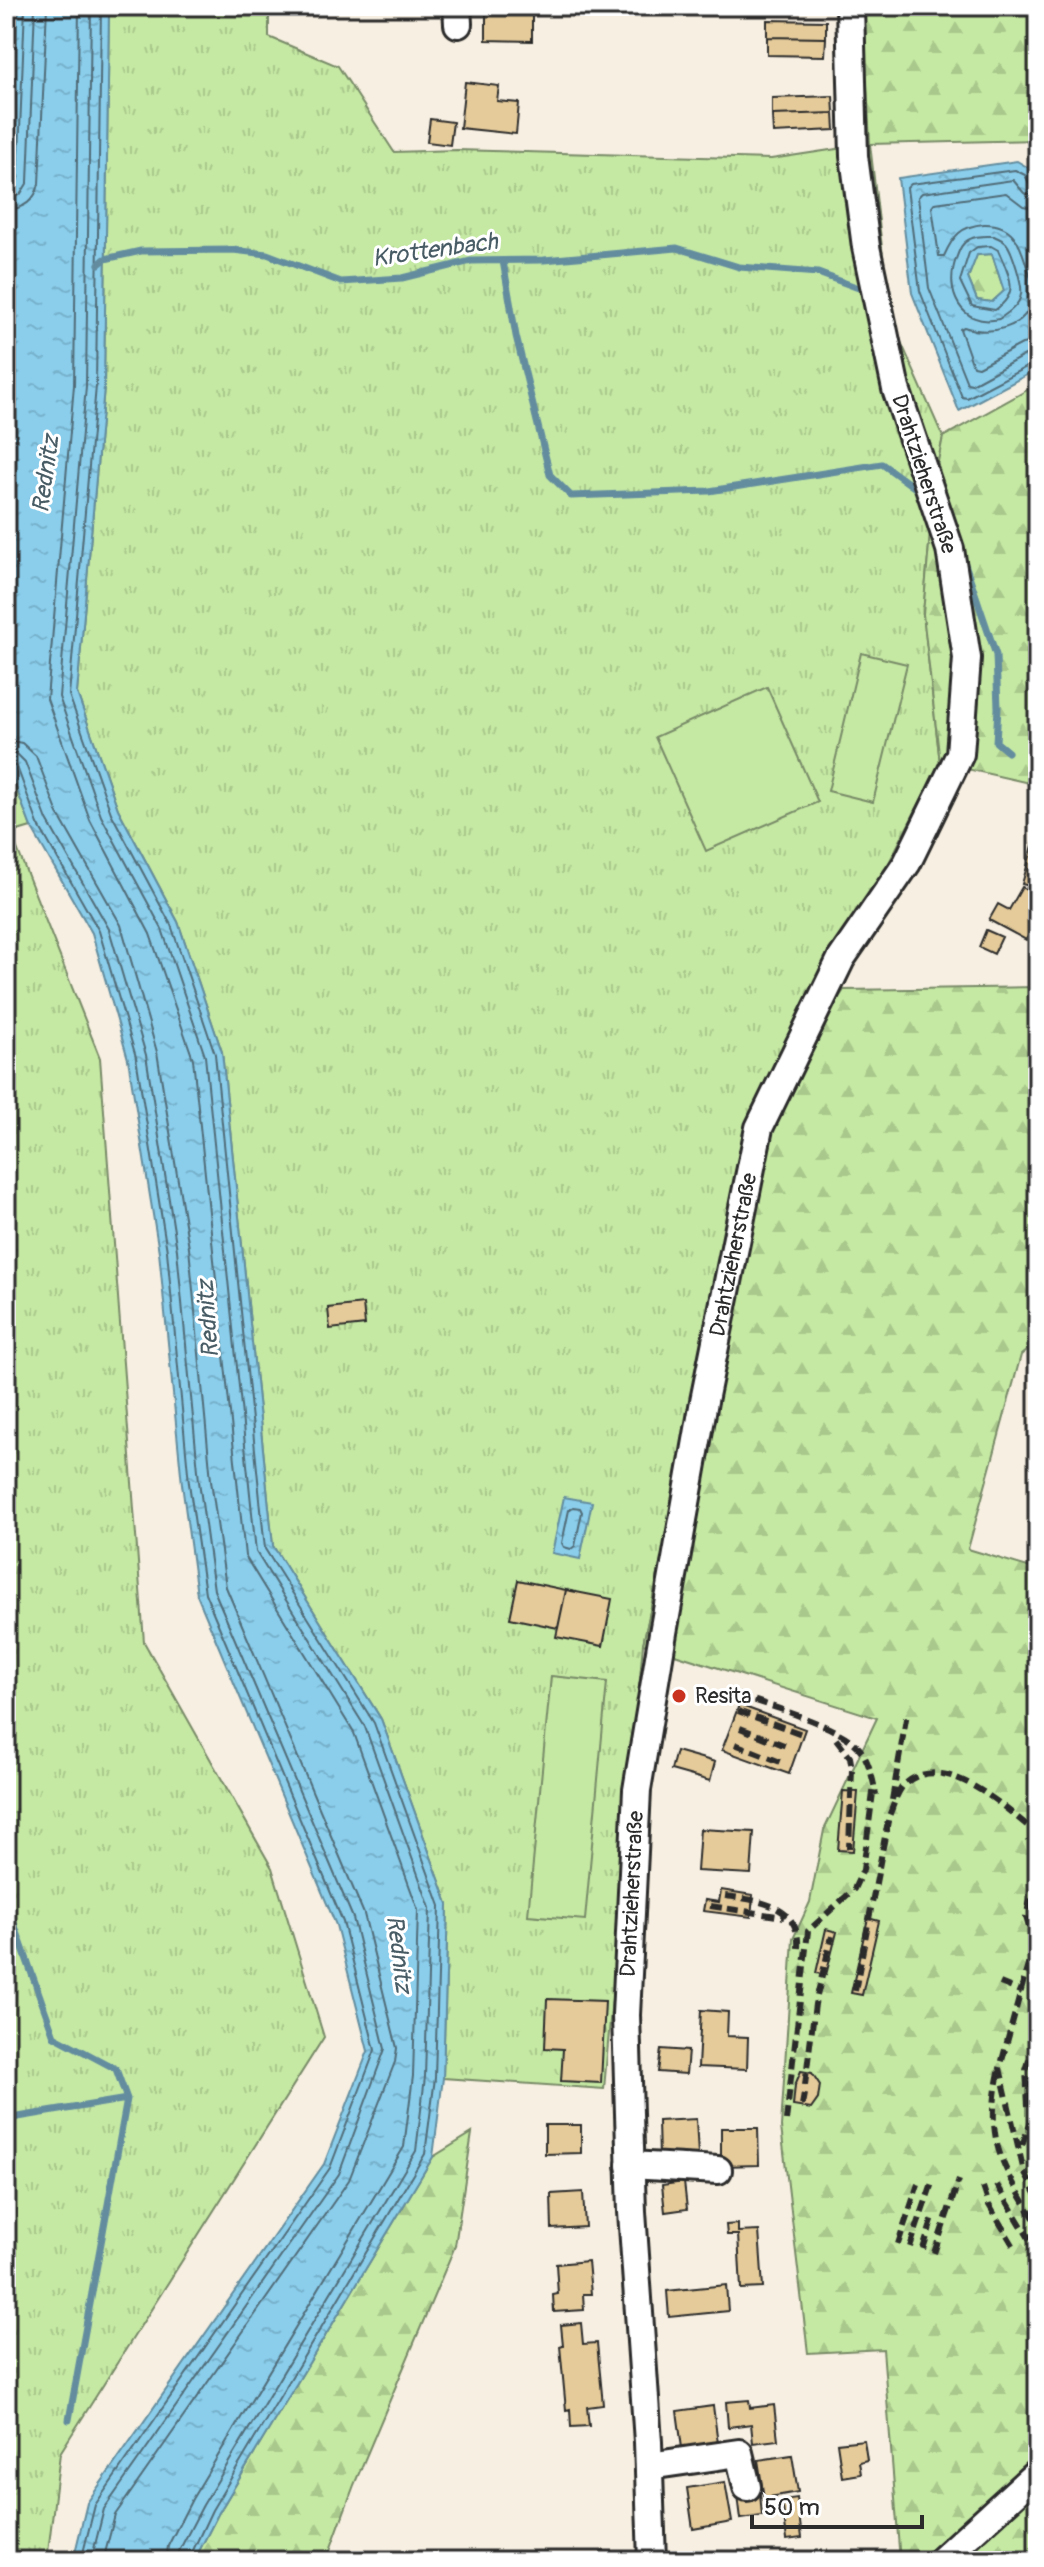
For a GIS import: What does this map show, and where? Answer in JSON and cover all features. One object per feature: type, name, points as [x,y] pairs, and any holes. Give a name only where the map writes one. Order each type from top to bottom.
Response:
[{"type":"street","name":"Drahtzieherstraße","points":[[652,2561],[630,2165],[626,2015],[637,1790],[704,1401],[759,1128],[841,959],[907,863],[960,754],[967,658],[950,549],[896,389],[866,247],[854,156],[850,6]]},
{"type":"street","points":[[630,2165],[718,2170]]},
{"type":"street","points":[[649,2466],[739,2453],[747,2487]]},
{"type":"street","points":[[940,2561],[1038,2472]]},
{"type":"green space","points":[[6,6],[17,6],[6,285]]},
{"type":"green space","points":[[109,6],[269,6],[269,37],[338,66],[394,152],[457,150],[771,159],[870,144],[890,317],[943,437],[935,476],[923,614],[940,763],[755,1124],[643,1644],[604,2089],[443,2078],[448,1904],[381,1719],[273,1546],[222,1052],[178,922],[118,809],[77,693],[104,387]]},
{"type":"green space","points":[[863,6],[1038,6],[1038,140],[870,144]]},
{"type":"green space","points":[[992,254],[1004,291],[992,302],[977,300],[968,278],[977,255]]},
{"type":"green space","points":[[1038,384],[1038,785],[940,763],[923,614],[935,476],[943,437]]},
{"type":"green space","points":[[861,653],[907,664],[873,802],[828,791]]},
{"type":"green space","points":[[767,687],[818,802],[706,851],[655,737]]},
{"type":"green space","points":[[6,761],[31,827],[11,833],[100,1058],[144,1642],[272,1868],[324,2037],[60,2453],[47,2561],[6,2561]]},
{"type":"green space","points":[[1038,987],[1038,1341],[1021,1355],[968,1549],[1038,1570],[1038,2561],[900,2561],[883,2349],[808,2353],[781,2127],[793,1939],[810,1902],[824,1830],[877,1718],[643,1644],[755,1124],[844,990]]},
{"type":"green space","points":[[551,1676],[607,1682],[585,1920],[528,1915]]},
{"type":"green space","points":[[472,2133],[455,2246],[354,2485],[326,2561],[194,2561],[218,2514],[433,2157]]},
{"type":"water","name":"Rednitz","points":[[17,6],[109,6],[104,387],[77,693],[118,809],[178,922],[222,1052],[273,1546],[381,1719],[448,1904],[443,2078],[433,2157],[218,2514],[194,2561],[73,2561],[87,2503],[324,2164],[368,2051],[336,1925],[197,1595],[182,1484],[159,1252],[128,1059],[92,933],[31,827],[6,761],[6,285]]},
{"type":"water","points":[[1017,161],[1032,170],[1038,196],[1038,369],[959,411],[912,293],[898,178]],"holes":[[[992,254],[1004,291],[992,302],[977,300],[968,278],[977,255]]]},
{"type":"water","points":[[564,1497],[592,1502],[580,1559],[552,1553]]},
{"type":"building","points":[[486,6],[516,6],[516,12],[532,12],[532,41],[486,40]]},
{"type":"building","points":[[767,20],[826,21],[826,38],[767,37]]},
{"type":"building","points":[[767,37],[826,38],[825,56],[767,55]]},
{"type":"building","points":[[465,82],[499,86],[497,101],[519,103],[516,134],[460,128]]},
{"type":"building","points":[[833,96],[834,113],[772,115],[772,98]]},
{"type":"building","points":[[834,113],[835,130],[773,133],[772,115]]},
{"type":"building","points":[[430,119],[453,122],[450,145],[427,142]]},
{"type":"building","points":[[1038,828],[1038,888],[1022,884]]},
{"type":"building","points":[[1022,887],[1038,895],[1038,919],[1026,940],[989,920],[998,904],[1009,910]]},
{"type":"building","points":[[986,930],[1002,937],[994,954],[979,947]]},
{"type":"building","points":[[363,1304],[365,1325],[330,1329],[328,1308]]},
{"type":"building","points":[[518,1580],[566,1590],[558,1628],[510,1618]]},
{"type":"building","points":[[566,1590],[612,1599],[603,1646],[556,1637]]},
{"type":"building","points":[[739,1705],[805,1729],[789,1774],[722,1750]]},
{"type":"building","points":[[676,1751],[715,1762],[710,1781],[671,1770]]},
{"type":"building","points":[[843,1791],[858,1792],[853,1851],[838,1850]]},
{"type":"building","points":[[700,1829],[754,1832],[751,1874],[697,1871]]},
{"type":"building","points":[[721,1890],[753,1895],[751,1917],[703,1911],[705,1900],[719,1902]]},
{"type":"building","points":[[868,1918],[879,1921],[862,1995],[851,1993]]},
{"type":"building","points":[[826,1929],[837,1932],[826,1975],[816,1973]]},
{"type":"building","points":[[547,1999],[605,2001],[601,2083],[561,2081],[563,2049],[545,2048]]},
{"type":"building","points":[[701,2010],[728,2012],[727,2036],[748,2037],[747,2069],[698,2067]]},
{"type":"building","points":[[661,2049],[688,2051],[686,2074],[658,2072]]},
{"type":"building","points":[[801,2071],[812,2073],[820,2085],[818,2099],[811,2109],[793,2106],[795,2085]]},
{"type":"building","points":[[696,2119],[698,2155],[659,2157],[658,2121]]},
{"type":"building","points":[[545,2125],[581,2125],[581,2153],[545,2154]]},
{"type":"building","points":[[721,2128],[758,2128],[759,2165],[721,2166]]},
{"type":"building","points":[[684,2182],[687,2209],[665,2212],[662,2185]]},
{"type":"building","points":[[583,2192],[585,2227],[552,2229],[551,2194]]},
{"type":"building","points":[[738,2224],[738,2232],[759,2231],[763,2288],[741,2289],[738,2235],[727,2235],[726,2225]]},
{"type":"building","points":[[588,2261],[591,2294],[583,2294],[584,2310],[554,2312],[553,2295],[558,2294],[556,2264]]},
{"type":"building","points":[[726,2285],[728,2311],[669,2317],[667,2291]]},
{"type":"building","points":[[581,2323],[583,2344],[597,2343],[603,2405],[587,2407],[589,2426],[571,2427],[570,2409],[566,2410],[561,2325]]},
{"type":"building","points":[[749,2400],[750,2408],[774,2405],[778,2440],[753,2443],[751,2424],[728,2427],[726,2402]]},
{"type":"building","points":[[713,2406],[718,2443],[682,2448],[677,2411]]},
{"type":"building","points":[[864,2440],[867,2460],[859,2462],[861,2474],[842,2477],[837,2443]]},
{"type":"building","points":[[792,2455],[798,2492],[764,2498],[758,2460]]},
{"type":"building","points":[[725,2482],[732,2522],[693,2529],[687,2488]]},
{"type":"building","points":[[760,2493],[762,2516],[741,2519],[738,2495]]},
{"type":"building","points":[[797,2498],[802,2538],[787,2540],[782,2500]]},
{"type":"waterway","name":"Krottenbach","points":[[99,264],[105,259],[141,251],[233,250],[267,254],[341,282],[402,278],[471,261],[544,260],[677,248],[739,267],[818,273],[864,290]]},
{"type":"waterway","points":[[503,261],[516,336],[550,475],[571,496],[709,491],[882,464],[922,493]]},
{"type":"waterway","points":[[964,561],[996,655],[996,742],[1008,752]]},
{"type":"waterway","points":[[6,1901],[54,2036],[116,2069],[127,2099],[69,2420]]},
{"type":"waterway","points":[[6,2119],[127,2099]]},
{"type":"railway","points":[[738,1695],[802,1717],[850,1740],[865,1758],[876,1795]]},
{"type":"railway","points":[[738,1711],[802,1734]]},
{"type":"railway","points":[[892,1800],[907,1713]]},
{"type":"railway","points":[[740,1728],[789,1747]]},
{"type":"railway","points":[[836,1739],[850,1757],[852,1769],[849,1848]]},
{"type":"railway","points":[[735,1744],[783,1763]]},
{"type":"railway","points":[[855,1991],[889,1816],[902,1787],[918,1776],[936,1773],[954,1777],[991,1798],[1038,1834]]},
{"type":"railway","points":[[786,2121],[808,1931],[854,1889],[863,1870],[874,1785]]},
{"type":"railway","points":[[1034,1945],[1026,1917],[1037,1872]]},
{"type":"railway","points":[[725,1896],[763,1903],[785,1914],[797,1934],[798,1948]]},
{"type":"railway","points":[[710,1906],[784,1917]]},
{"type":"railway","points":[[1038,1928],[1000,2068],[1024,2172],[1038,2197]]},
{"type":"railway","points":[[805,2085],[815,2004],[832,1936]]},
{"type":"railway","points":[[1000,1983],[1022,1992]]},
{"type":"railway","points":[[1028,2106],[1026,2070],[1038,2010]]},
{"type":"railway","points":[[999,2072],[994,2118],[1000,2153],[1006,2170],[1038,2225]]},
{"type":"railway","points":[[802,2105],[804,2094]]},
{"type":"railway","points":[[1022,2145],[1038,2103]]},
{"type":"railway","points":[[910,2247],[933,2180]]},
{"type":"railway","points":[[934,2253],[959,2180]]},
{"type":"railway","points":[[898,2244],[918,2184]]},
{"type":"railway","points":[[997,2185],[1030,2240]]},
{"type":"railway","points":[[983,2187],[989,2205],[1016,2250]]},
{"type":"railway","points":[[923,2249],[933,2218]]},
{"type":"place","name":"Resita","points":[[679,1696]]}]
